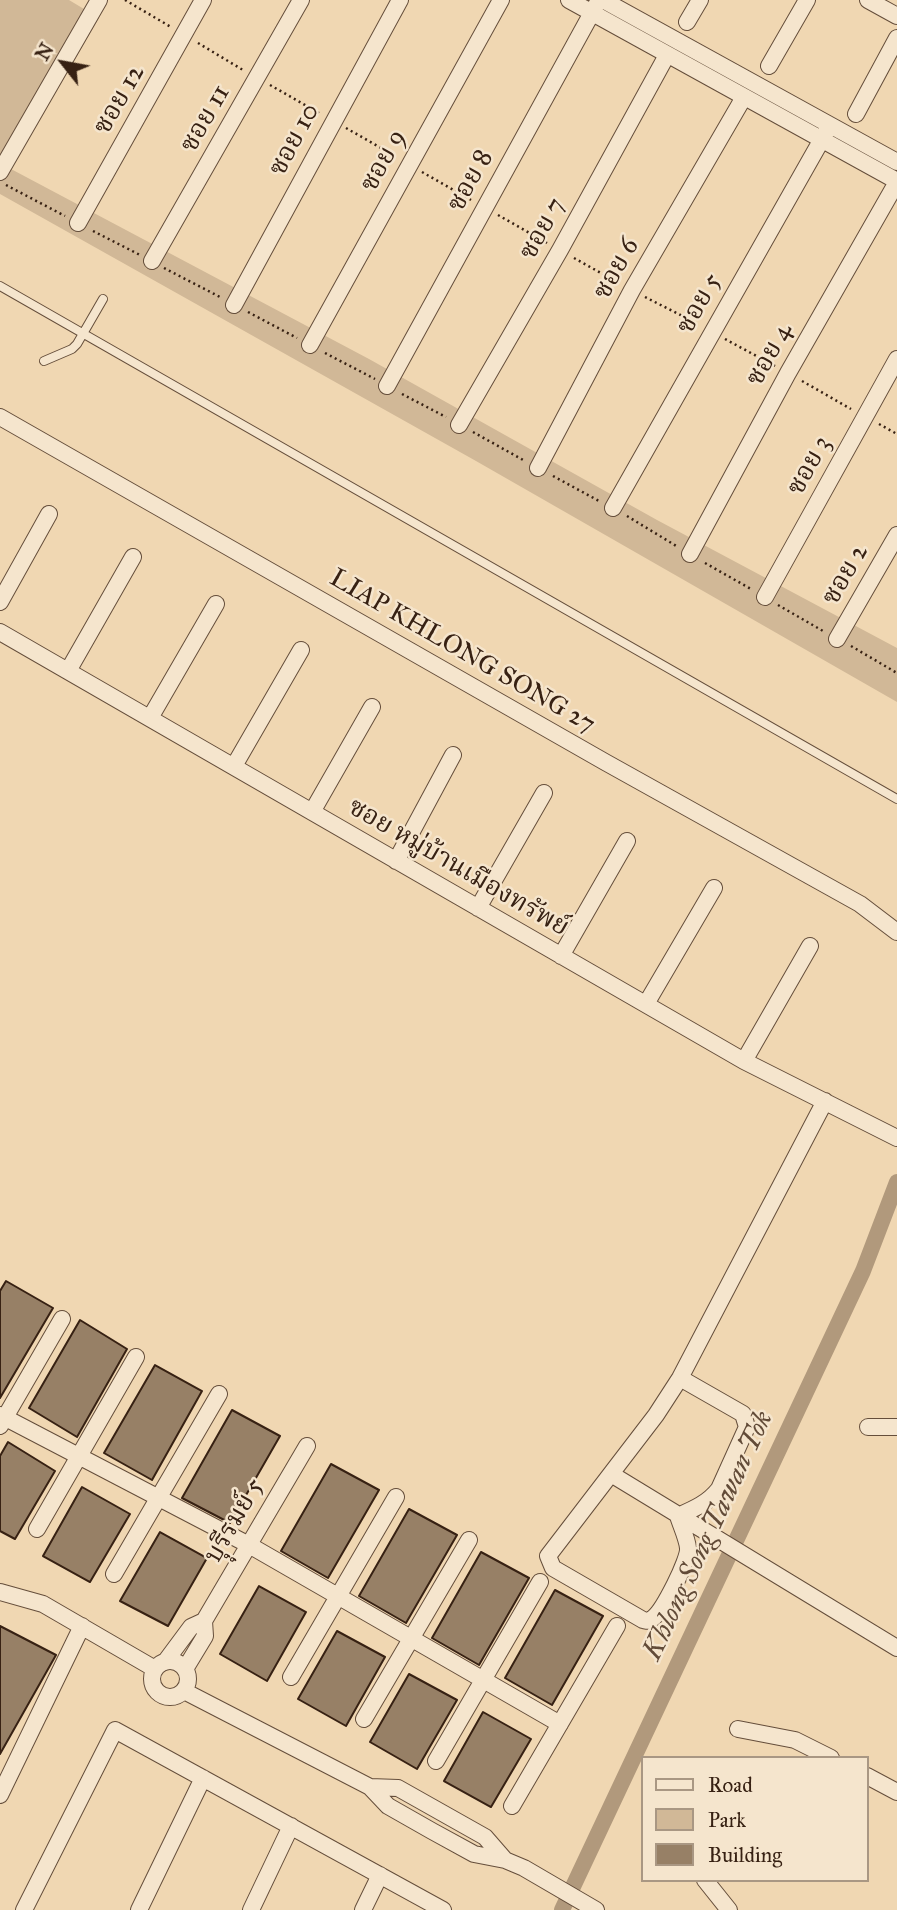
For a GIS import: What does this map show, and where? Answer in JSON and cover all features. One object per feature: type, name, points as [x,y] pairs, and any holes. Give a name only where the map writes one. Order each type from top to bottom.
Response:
[{"type":"street","points":[[0,172],[99,0]]},
{"type":"street","name":"ซอย 12","points":[[78,223],[203,0]]},
{"type":"street","name":"ซอย 11","points":[[152,261],[301,0]]},
{"type":"street","name":"ซอย 10","points":[[234,305],[400,0]]},
{"type":"street","name":"ซอย 9","points":[[310,345],[501,0]]},
{"type":"street","points":[[569,0],[598,4],[897,162]]},
{"type":"street","points":[[687,22],[700,0]]},
{"type":"street","points":[[769,66],[807,0]]},
{"type":"street","points":[[868,0],[897,16]]},
{"type":"street","points":[[598,4],[667,55],[897,181]]},
{"type":"street","name":"ซอย 8","points":[[387,386],[598,4]]},
{"type":"street","points":[[856,114],[897,38]]},
{"type":"street","name":"ซอย 7","points":[[459,425],[560,250],[667,55]]},
{"type":"street","name":"ซอย 6","points":[[538,468],[632,290],[744,97]]},
{"type":"street","name":"ซอย 5","points":[[613,508],[830,125]]},
{"type":"street","name":"ซอย 4","points":[[690,554],[788,373],[897,181]]},
{"type":"street","name":"ซอย 3","points":[[765,597],[897,359]]},
{"type":"street","name":"LIAP KHLONG SONG 27","points":[[0,417],[860,904],[897,932]]},
{"type":"street","points":[[0,602],[49,514]]},
{"type":"street","name":"ซอย 2","points":[[838,639],[897,535]]},
{"type":"street","points":[[68,671],[133,557]]},
{"type":"street","points":[[150,718],[216,604]]},
{"type":"street","name":"ซอย หมู่บ้านเมืองทรัพย์","points":[[0,632],[744,1061],[897,1138]]},
{"type":"street","points":[[233,766],[301,650]]},
{"type":"street","points":[[312,812],[372,707]]},
{"type":"street","points":[[396,861],[453,755]]},
{"type":"street","points":[[478,908],[544,793]]},
{"type":"street","points":[[561,956],[627,841]]},
{"type":"street","points":[[646,1004],[714,888]]},
{"type":"street","points":[[744,1061],[810,946]]},
{"type":"street","points":[[683,1519],[687,1555],[669,1596],[656,1617],[649,1621],[637,1618],[553,1568],[548,1556],[656,1415],[680,1378],[825,1101]]},
{"type":"street","points":[[62,1319],[2,1420],[159,1497],[249,1545],[560,1724]]},
{"type":"street","points":[[37,1529],[136,1357]]},
{"type":"street","points":[[680,1378],[743,1415],[747,1427],[719,1489],[708,1501],[683,1519]]},
{"type":"street","points":[[114,1574],[219,1394]]},
{"type":"street","points":[[868,1427],[897,1427]]},
{"type":"street","name":"บุุรีรมย์ 5","points":[[185,1669],[205,1636],[204,1621],[307,1446]]},
{"type":"street","points":[[611,1474],[897,1648]]},
{"type":"street","points":[[291,1677],[396,1497]]},
{"type":"street","points":[[364,1719],[469,1540]]},
{"type":"street","points":[[436,1761],[540,1582]]},
{"type":"street","points":[[2,1597],[43,1604],[160,1665],[174,1662],[185,1669],[187,1684],[184,1691],[174,1697],[162,1696],[153,1687],[152,1681],[160,1665]]},
{"type":"street","name":"บุุรีรมย์ 5","points":[[160,1665],[191,1627],[204,1621]]},
{"type":"street","points":[[0,1796],[82,1626]]},
{"type":"street","points":[[512,1805],[617,1626]]},
{"type":"street","points":[[184,1691],[370,1787],[398,1788],[485,1837],[505,1860],[544,1879],[594,1909]]},
{"type":"street","points":[[738,1729],[795,1740],[827,1756]]},
{"type":"street","points":[[23,1910],[115,1730],[443,1910]]},
{"type":"street","points":[[869,1777],[897,1792]]},
{"type":"street","points":[[139,1910],[203,1778]]},
{"type":"street","points":[[251,1910],[291,1826]]},
{"type":"street","points":[[363,1910],[380,1875]]},
{"type":"street","points":[[707,1882],[730,1910]]},
{"type":"lane","points":[[0,286],[897,799]]},
{"type":"lane","points":[[44,361],[72,349],[103,299]]},
{"type":"path","points":[[125,0],[560,250],[897,434]]},
{"type":"green space","points":[[0,0],[69,0],[99,18],[11,169],[369,359],[657,520],[897,648],[897,702],[476,461],[0,194]]},
{"type":"building","points":[[6,1281],[53,1308],[0,1398],[0,1291]]},
{"type":"building","points":[[80,1320],[127,1349],[77,1437],[29,1408]]},
{"type":"building","points":[[155,1365],[202,1391],[152,1480],[104,1453]]},
{"type":"building","points":[[232,1410],[280,1436],[230,1523],[182,1498]]},
{"type":"building","points":[[8,1442],[55,1471],[15,1539],[0,1531],[0,1456]]},
{"type":"building","points":[[331,1464],[379,1490],[328,1578],[281,1551]]},
{"type":"building","points":[[82,1487],[130,1514],[90,1582],[43,1556]]},
{"type":"building","points":[[409,1509],[457,1535],[406,1623],[359,1596]]},
{"type":"building","points":[[160,1532],[207,1558],[168,1626],[120,1601]]},
{"type":"building","points":[[481,1552],[529,1578],[479,1665],[432,1638]]},
{"type":"building","points":[[259,1586],[306,1612],[267,1681],[220,1654]]},
{"type":"building","points":[[555,1590],[603,1616],[552,1705],[505,1678]]},
{"type":"building","points":[[0,1626],[56,1655],[0,1754]]},
{"type":"building","points":[[337,1631],[385,1657],[346,1726],[298,1699]]},
{"type":"building","points":[[409,1674],[457,1700],[417,1769],[370,1742]]},
{"type":"building","points":[[483,1712],[531,1739],[491,1807],[444,1781]]},
{"type":"waterway","name":"Khlong Song Tawan Tok","points":[[562,1910],[863,1271],[897,1182]]}]
